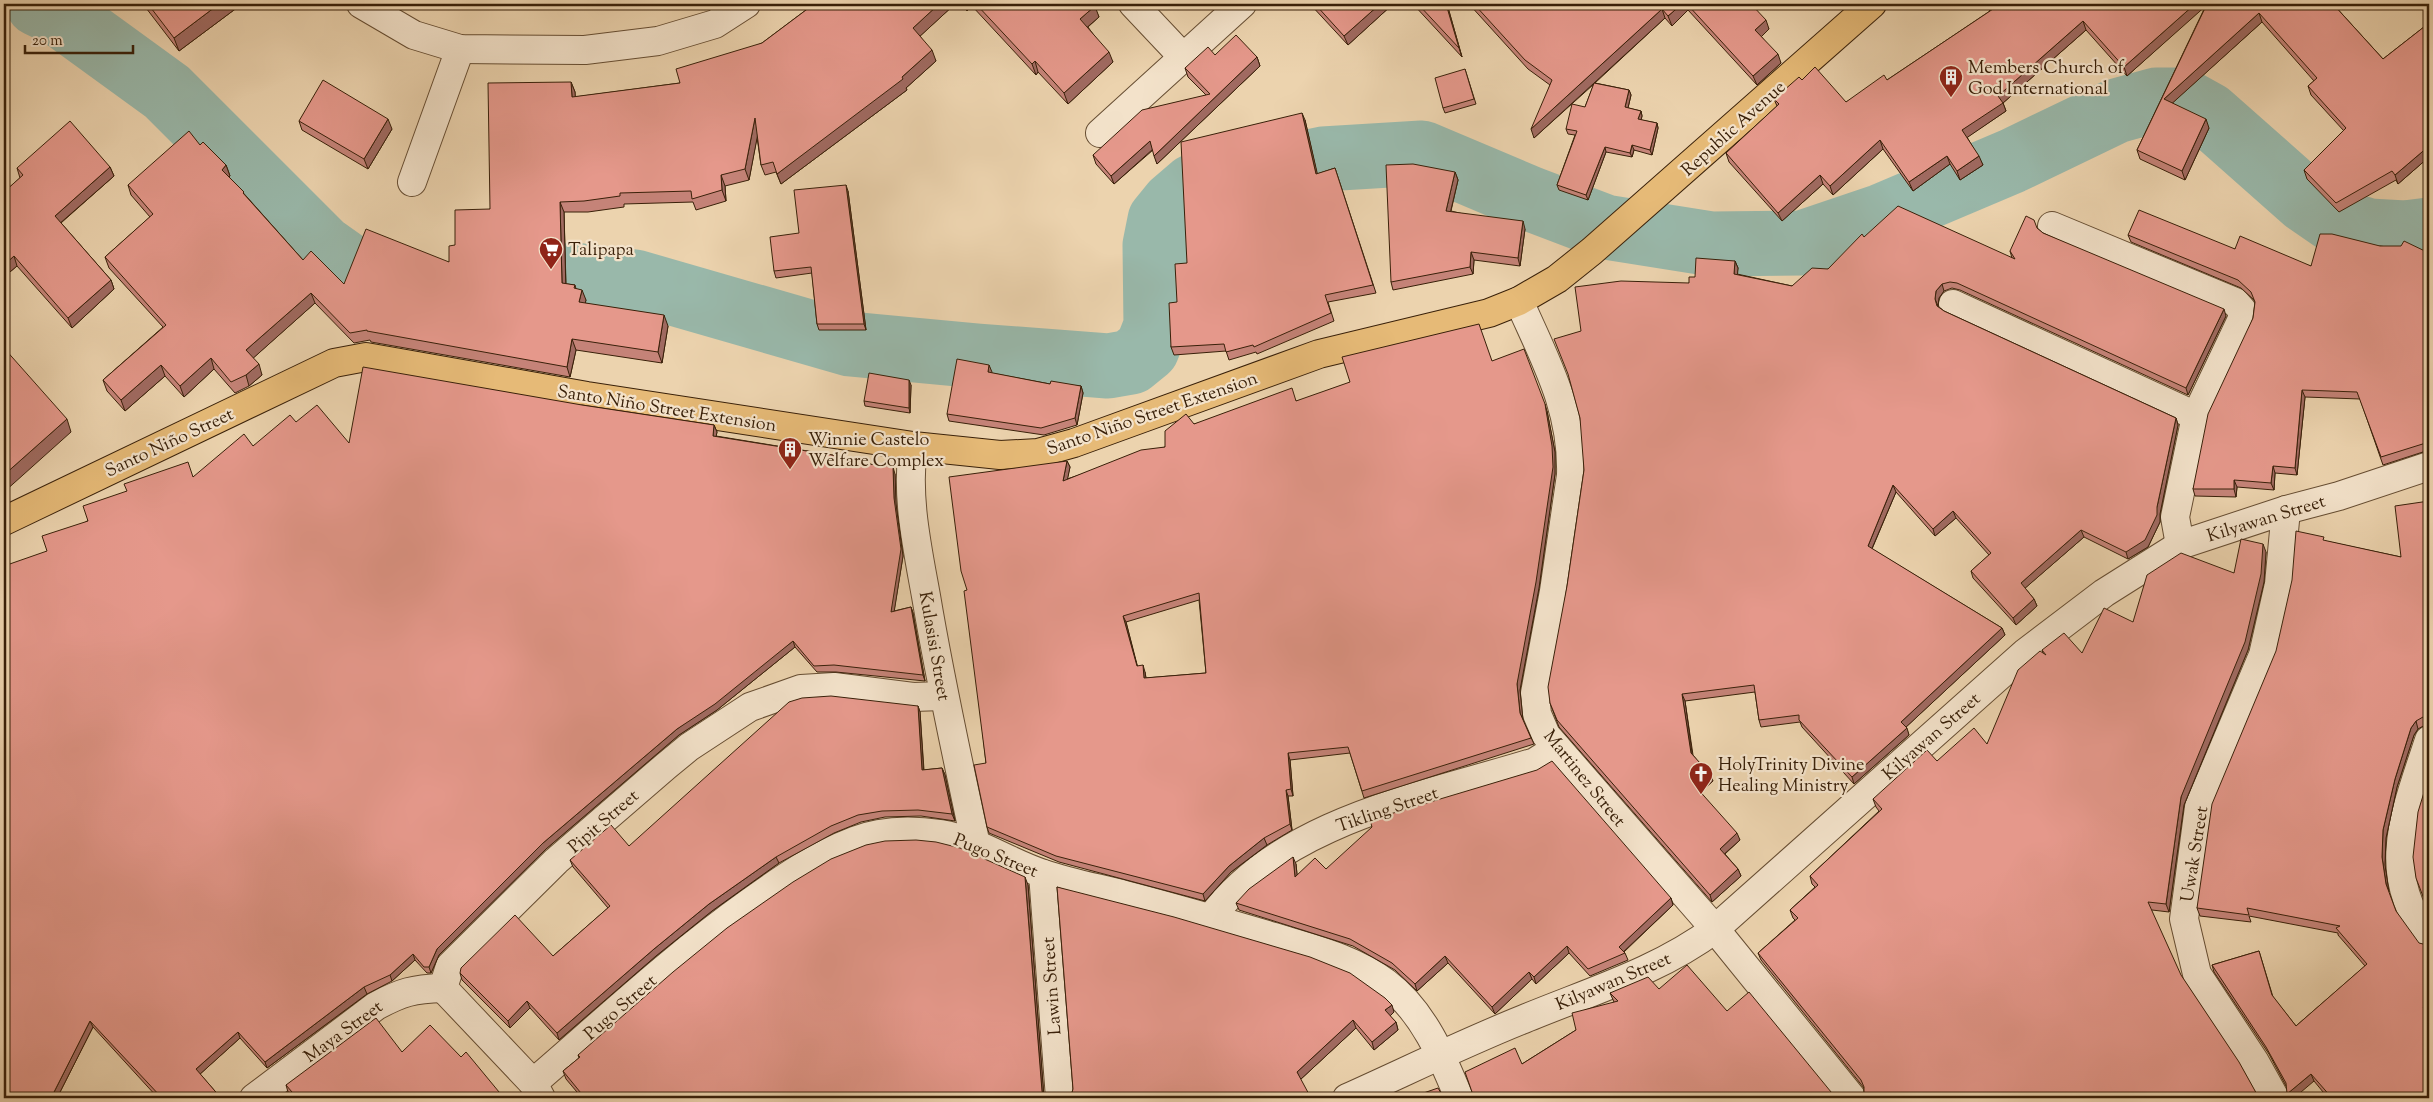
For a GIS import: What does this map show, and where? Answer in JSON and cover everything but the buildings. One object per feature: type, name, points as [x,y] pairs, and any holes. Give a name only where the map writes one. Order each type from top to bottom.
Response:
[{"type":"main road","name":"Republic Avenue","points":[[1592,251],[1656,197],[1872,4]]},
{"type":"main road","name":"Santo Niño Street Extension","points":[[334,363],[366,357],[587,396],[913,446],[1000,455],[1038,453],[1074,443],[1319,354],[1489,313],[1519,301],[1557,280],[1592,251]]},
{"type":"main road","name":"Santo Niño Street","points":[[4,521],[334,363]]},
{"type":"street","points":[[361,4],[414,35],[460,49],[585,50],[658,41],[715,24],[746,4]]},
{"type":"street","points":[[1133,4],[1183,57]]},
{"type":"street","points":[[1100,133],[1242,4]]},
{"type":"street","points":[[412,182],[460,49]]},
{"type":"street","points":[[2052,226],[2235,302],[2242,310],[2242,319],[2196,416],[2175,517],[2180,545]]},
{"type":"street","name":"Martinez Street","points":[[1519,301],[1552,373],[1566,413],[1572,455],[1571,475],[1554,591],[1535,693],[1537,714],[1546,735],[1716,929],[1852,1098]]},
{"type":"street","points":[[1953,304],[2196,416]]},
{"type":"street","name":"Kulasisi Street","points":[[913,446],[909,474],[911,509],[943,696],[976,845]]},
{"type":"street","name":"Kilyawan Street","points":[[1347,1098],[1509,1025],[1649,968],[1691,947],[1716,929],[2025,653],[2104,593],[2180,545],[2429,466]]},
{"type":"street","name":"Uwak Street","points":[[2275,1098],[2255,1062],[2197,974],[2184,919],[2199,807],[2263,654],[2279,584],[2286,510]]},
{"type":"street","name":"Pipit Street","points":[[443,988],[450,966],[556,861],[683,752],[750,707],[801,689],[834,686],[913,697],[943,696]]},
{"type":"street","points":[[2429,740],[2408,806],[2399,850],[2403,889],[2423,930],[2429,937]]},
{"type":"street","name":"Tikling Street","points":[[1211,918],[1242,882],[1269,863],[1349,818],[1535,762],[1557,748]]},
{"type":"street","name":"Pugo Street","points":[[537,1091],[705,934],[770,888],[819,858],[856,840],[896,832],[919,831],[976,845],[1043,874],[1211,918],[1329,954],[1359,966],[1386,983],[1408,1003],[1425,1026],[1441,1056],[1459,1098]]},
{"type":"street","name":"Lawin Street","points":[[1043,874],[1060,1098]]},
{"type":"street","points":[[443,988],[537,1091]]},
{"type":"street","name":"Maya Street","points":[[254,1098],[376,1006],[413,989],[443,988]]},
{"type":"waterway","points":[[38,4],[61,15],[167,92],[322,247],[363,276],[407,290],[466,301],[490,298],[540,279],[574,275],[635,282],[850,344],[1108,366],[1131,362],[1147,349],[1156,326],[1155,245],[1160,220],[1173,204],[1194,186],[1323,159],[1422,153],[1531,199],[1605,227],[1712,244],[1802,243],[1882,216],[2012,161],[2116,111],[2156,100],[2182,100],[2209,115],[2305,200],[2334,220],[2369,231],[2405,233],[2429,230]]},
{"type":"place","name":"Members Church of God International","points":[[1951,98]]},
{"type":"place","name":"Talipapa","points":[[551,270]]},
{"type":"place","name":"Winnie Castelo Welfare Complex","points":[[790,470]]},
{"type":"place","name":"HolyTrinity Divine Healing Ministry","points":[[1701,795]]}]
